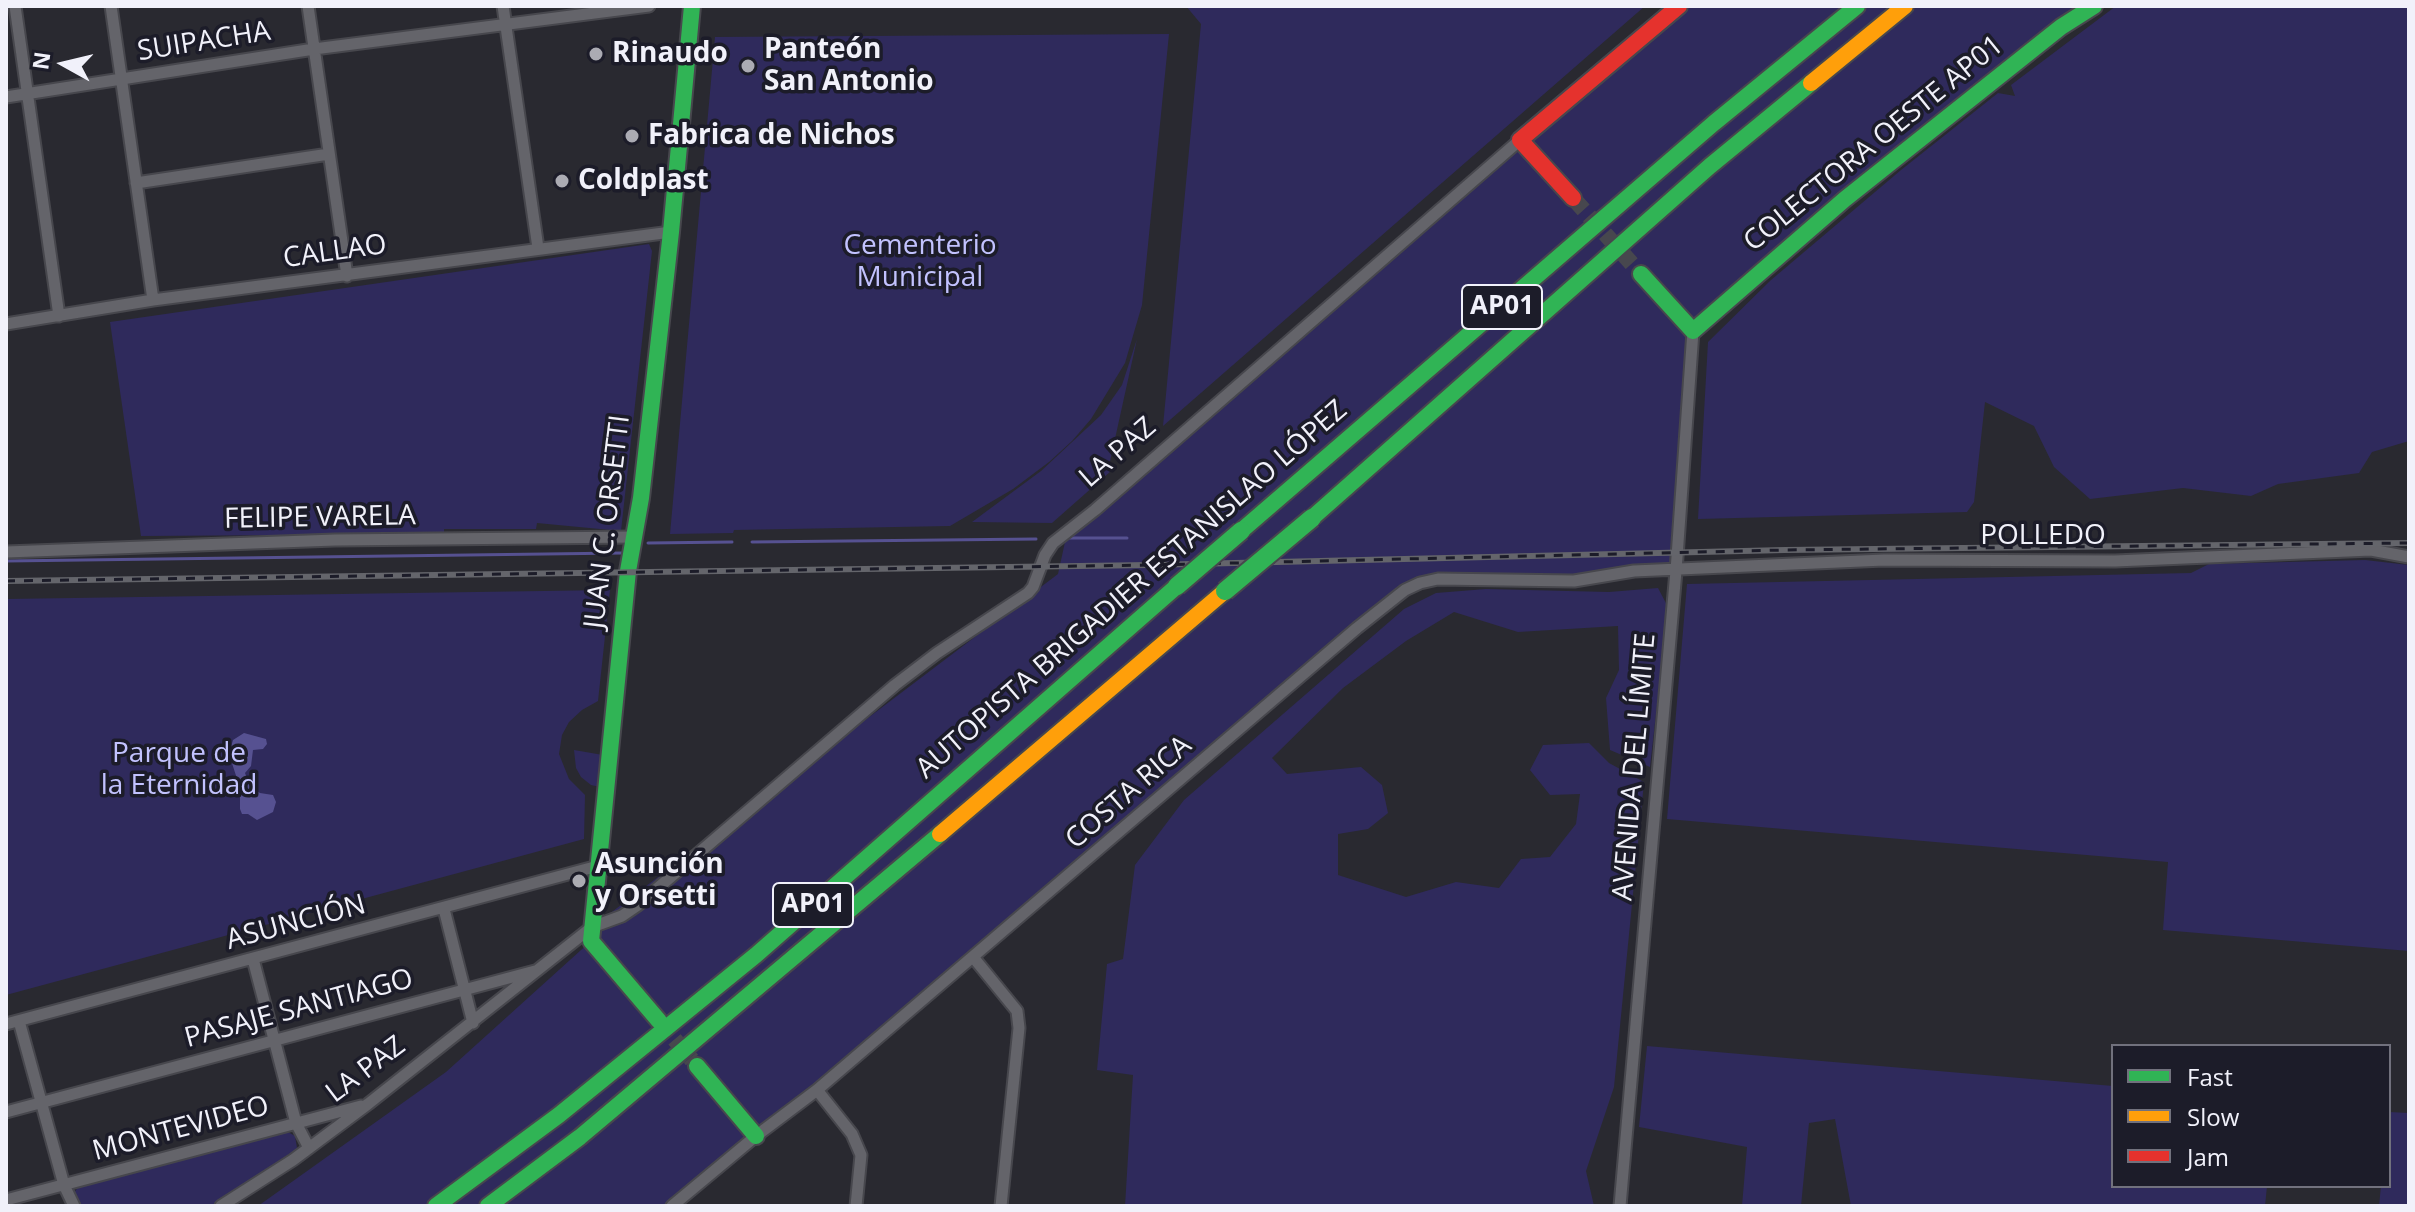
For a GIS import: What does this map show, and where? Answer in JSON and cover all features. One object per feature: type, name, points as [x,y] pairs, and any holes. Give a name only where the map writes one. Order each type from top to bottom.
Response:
[{"type":"main road","name":"JUAN C. ORSETTI","points":[[592,927],[628,571],[641,498],[671,232],[692,6]]},
{"type":"main road","name":"LA PAZ","points":[[1520,140],[1679,6]]},
{"type":"main road","name":"AUTOPISTA BRIGADIER ESTANISLAO LÓPEZ","points":[[436,1206],[559,1115],[756,955],[1177,586],[1714,123],[1857,6]]},
{"type":"main road","name":"AUTOPISTA BRIGADIER ESTANISLAO LÓPEZ","points":[[488,1206],[580,1137],[776,974],[1312,518],[1710,166],[1905,6]]},
{"type":"main road","name":"COLECTORA OESTE AP01","points":[[1693,331],[1845,199],[2061,27],[2094,6]]},
{"type":"main road","points":[[1520,140],[1573,198]]},
{"type":"main road","points":[[1641,274],[1693,331]]},
{"type":"main road","points":[[592,927],[591,941],[659,1021]]},
{"type":"main road","points":[[697,1066],[756,1136]]},
{"type":"street","points":[[15,6],[59,316]]},
{"type":"street","points":[[111,6],[153,300]]},
{"type":"street","points":[[308,6],[347,276]]},
{"type":"street","points":[[503,6],[538,248]]},
{"type":"street","name":"SUIPACHA","points":[[6,97],[314,49],[649,6]]},
{"type":"street","name":"LA PAZ","points":[[592,927],[622,916],[638,905],[895,685],[937,653],[999,615],[1028,593],[1053,543],[1095,510],[1520,140]]},
{"type":"street","points":[[136,183],[329,154]]},
{"type":"street","name":"CALLAO","points":[[6,324],[153,300],[671,232]]},
{"type":"street","name":"AVENIDA DEL LÍMITE","points":[[1620,1206],[1676,571],[1693,331]]},
{"type":"street","name":"FELIPE VARELA","points":[[6,552],[335,540],[634,537]]},
{"type":"street","name":"POLLEDO","points":[[1676,571],[1705,566],[1761,564],[2115,561],[2371,550],[2409,557]]},
{"type":"street","name":"COSTA RICA","points":[[672,1206],[817,1090],[1405,590],[1438,579],[1574,581],[1634,571],[1676,571]]},
{"type":"street","name":"ASUNCIÓN","points":[[6,1024],[598,866]]},
{"type":"street","points":[[444,909],[473,1023]]},
{"type":"street","name":"PASAJE SANTIAGO","points":[[6,1112],[539,970],[592,927]]},
{"type":"street","points":[[973,957],[1017,1011],[1019,1028],[1001,1206]]},
{"type":"street","points":[[253,959],[296,1123],[309,1148]]},
{"type":"street","name":"LA PAZ","points":[[221,1206],[309,1148],[539,970]]},
{"type":"street","points":[[19,1021],[64,1185],[74,1206]]},
{"type":"street","points":[[817,1090],[852,1134],[861,1155],[856,1206]]},
{"type":"street","name":"MONTEVIDEO","points":[[6,1200],[368,1104]]},
{"type":"green space","points":[[1186,6],[1645,6],[1163,426],[1201,24]]},
{"type":"green space","points":[[1679,6],[2094,6],[1694,331],[1676,571],[1574,581],[1438,579],[1405,590],[672,1206],[258,1206],[446,1072],[591,941],[592,927],[1058,574],[1065,542],[1095,510]]},
{"type":"green space","points":[[2116,6],[2409,6],[2409,441],[2372,452],[2359,473],[2278,484],[2251,496],[2183,488],[2090,499],[2054,467],[2034,426],[1985,402],[1974,502],[1967,512],[1698,519],[1708,342],[1771,280],[1901,170],[1998,93],[2015,96],[2011,85]]},
{"type":"green space","name":"Cementerio Municipal","points":[[1169,34],[1142,305],[1125,363],[1091,419],[1072,441],[1013,489],[950,526],[670,534],[715,37]]},
{"type":"green space","points":[[649,244],[652,251],[621,531],[537,523],[536,529],[444,529],[444,534],[141,536],[110,322]]},
{"type":"green space","points":[[1137,339],[1109,466],[1111,471],[1052,523],[972,522],[1041,471],[1101,415],[1122,385]]},
{"type":"green space","points":[[2365,560],[2409,565],[2409,951],[2163,930],[2168,862],[1667,819],[1687,584],[2191,573],[2209,564]]},
{"type":"green space","points":[[1658,588],[1668,607],[1650,767],[1610,750],[1606,698],[1619,670],[1618,626],[1518,632],[1454,612],[1406,641],[1343,688],[1272,758],[1287,774],[1361,767],[1382,785],[1388,813],[1368,829],[1338,834],[1338,875],[1406,897],[1456,882],[1499,888],[1521,859],[1550,857],[1576,824],[1580,794],[1550,795],[1530,770],[1543,745],[1589,743],[1609,763],[1644,782],[1614,1087],[1586,1171],[1594,1206],[1125,1206],[1133,1075],[1097,1070],[1107,964],[1123,959],[1135,865],[1184,800],[1404,609],[1436,593],[1486,589],[1609,592]]},
{"type":"green space","name":"Parque de la Eternidad","points":[[610,590],[598,701],[569,722],[562,735],[559,754],[569,779],[585,795],[584,839],[6,995],[6,599]]},
{"type":"green space","points":[[574,750],[603,755],[600,787],[591,785],[581,777],[576,768]]},
{"type":"green space","points":[[1647,1046],[2111,1086],[2111,1188],[2267,1188],[2265,1206],[1851,1206],[1835,1119],[1809,1123],[1801,1206],[1742,1206],[1747,1147],[1639,1127]]},
{"type":"green space","points":[[2391,1112],[2409,1113],[2409,1206],[2379,1206],[2381,1188],[2391,1188]]},
{"type":"green space","points":[[288,1132],[295,1136],[297,1148],[294,1151],[211,1206],[80,1206],[74,1193],[85,1184]]},
{"type":"shaded area","points":[[244,733],[266,739],[263,749],[253,750],[251,766],[245,773],[250,786],[260,793],[273,795],[276,802],[273,812],[257,820],[242,814],[240,788],[229,754],[233,740]]},
{"type":"waterway","points":[[1070,538],[1127,538]]},
{"type":"waterway","points":[[752,542],[1036,539]]},
{"type":"waterway","points":[[648,543],[732,542]]},
{"type":"waterway","points":[[6,561],[622,553]]},
{"type":"tunnel","points":[[1573,198],[1641,274]]},
{"type":"tunnel","points":[[659,1021],[692,1060]]},
{"type":"railway","points":[[6,581],[1150,565],[1785,550],[2409,543]]},
{"type":"traffic: fast","points":[[659,1021],[591,941],[628,571],[641,498],[671,232],[692,6]]},
{"type":"traffic: fast","points":[[1241,531],[1714,123],[1857,6]]},
{"type":"traffic: fast","points":[[1641,274],[1693,331],[1845,199],[2061,27],[2094,6]]},
{"type":"traffic: fast","points":[[1312,518],[1710,166],[1811,83]]},
{"type":"traffic: fast","points":[[1225,591],[1312,518]]},
{"type":"traffic: fast","points":[[1177,586],[1241,531]]},
{"type":"traffic: fast","points":[[436,1206],[559,1115],[756,955],[1177,586]]},
{"type":"traffic: fast","points":[[488,1206],[580,1137],[940,834]]},
{"type":"traffic: fast","points":[[697,1066],[756,1136]]},
{"type":"traffic: slow","points":[[1811,83],[1905,6]]},
{"type":"traffic: slow","points":[[940,834],[1225,591]]},
{"type":"traffic: jam","points":[[1573,198],[1520,140],[1679,6]]},
{"type":"place","name":"Rinaudo","points":[[596,54]]},
{"type":"place","name":"Panteón San Antonio","points":[[748,66]]},
{"type":"place","name":"Fabrica de Nichos","points":[[632,136]]},
{"type":"place","name":"Coldplast","points":[[562,181]]},
{"type":"place","name":"Asunción y Orsetti","points":[[579,881]]}]
